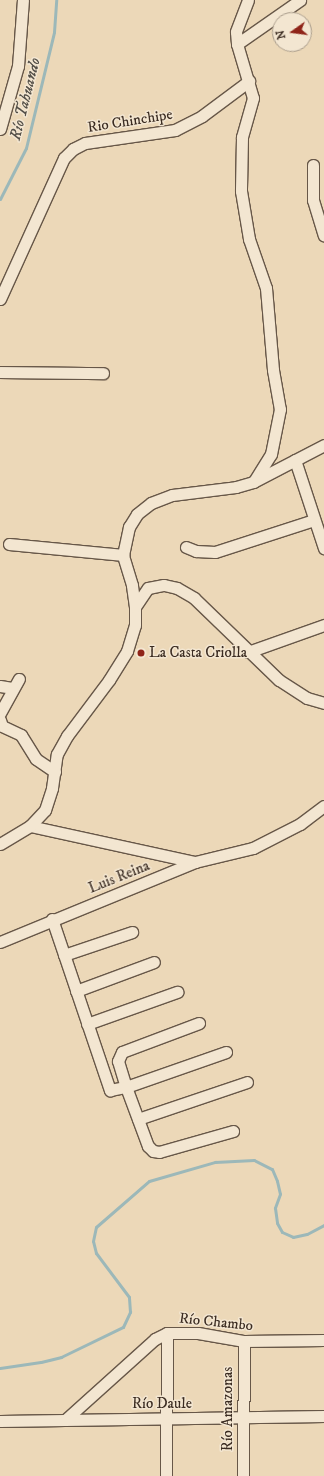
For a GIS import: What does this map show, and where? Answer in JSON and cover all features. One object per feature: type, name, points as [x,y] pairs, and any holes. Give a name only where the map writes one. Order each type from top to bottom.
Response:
[{"type":"street","points":[[0,129],[18,66],[23,0]]},
{"type":"street","points":[[248,0],[236,32],[237,44],[249,81],[252,98],[242,136],[241,191],[249,239],[266,288],[273,370],[280,409],[271,454],[253,482]]},
{"type":"street","points":[[237,44],[300,0]]},
{"type":"street","name":"Rio Chinchipe","points":[[0,299],[64,158],[74,149],[85,143],[175,130],[202,116],[249,81]]},
{"type":"street","points":[[313,165],[313,200],[324,235]]},
{"type":"street","points":[[313,200],[324,195]]},
{"type":"street","points":[[0,372],[103,373]]},
{"type":"street","points":[[0,844],[30,826],[45,810],[57,754],[66,736],[109,680],[127,651],[134,625],[135,607],[132,585],[123,556],[129,527],[137,514],[151,503],[172,495],[236,487],[253,482],[324,445]]},
{"type":"street","points":[[295,460],[324,548]]},
{"type":"street","points":[[186,547],[196,551],[215,552],[314,520]]},
{"type":"street","points":[[9,544],[123,556]]},
{"type":"street","points":[[135,607],[148,588],[164,585],[177,588],[194,598],[248,652],[296,692],[324,704]]},
{"type":"street","points":[[248,652],[324,625]]},
{"type":"street","points":[[0,686],[15,684],[0,713]]},
{"type":"street","points":[[0,720],[2,726],[21,735],[36,759],[54,772]]},
{"type":"street","name":"Luis Reina","points":[[0,942],[195,862],[253,848],[300,824],[324,806]]},
{"type":"street","points":[[30,826],[195,862]]},
{"type":"street","points":[[52,920],[110,1090],[126,1087],[226,1052]]},
{"type":"street","points":[[64,955],[132,932]]},
{"type":"street","points":[[76,991],[154,962]]},
{"type":"street","points":[[87,1024],[177,992]]},
{"type":"street","points":[[199,1023],[122,1052],[118,1061],[126,1087],[148,1146],[153,1151],[160,1152],[234,1130]]},
{"type":"street","points":[[138,1119],[247,1082]]},
{"type":"street","points":[[166,1476],[167,1333]]},
{"type":"street","name":"Río Chambo","points":[[65,1420],[156,1339],[167,1333],[198,1333],[244,1341],[324,1340]]},
{"type":"street","name":"Río Amazonas","points":[[243,1476],[244,1341]]},
{"type":"street","name":"Río Daule","points":[[0,1421],[324,1416]]},
{"type":"waterway","name":"Río Tahuando","points":[[0,199],[26,148],[54,32],[56,0]]},
{"type":"waterway","points":[[0,1368],[41,1362],[61,1357],[123,1327],[130,1312],[129,1297],[96,1253],[93,1241],[96,1227],[149,1181],[215,1162],[254,1160],[272,1169],[277,1181],[280,1194],[275,1208],[277,1223],[282,1232],[293,1237],[307,1234],[324,1225]]},
{"type":"place","name":"La Casta Criolla","points":[[141,653]]}]
